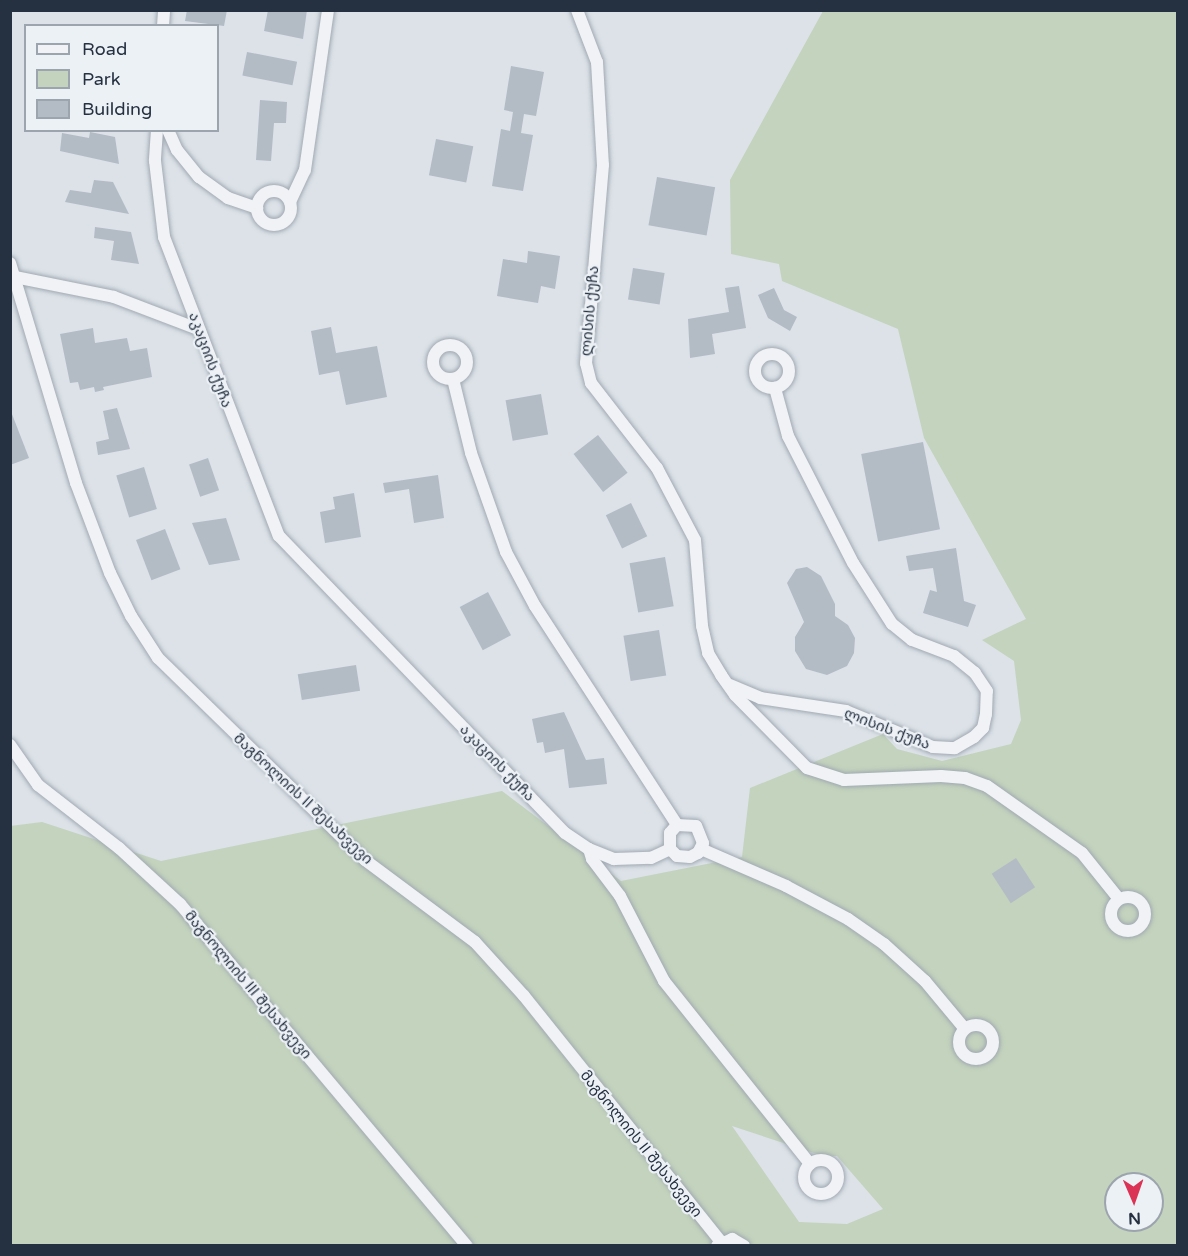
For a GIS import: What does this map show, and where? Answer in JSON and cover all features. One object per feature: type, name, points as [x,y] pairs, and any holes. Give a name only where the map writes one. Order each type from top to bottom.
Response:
[{"type":"street","points":[[169,132],[177,150],[199,177],[228,198],[257,208],[264,222],[280,224],[289,218],[290,202],[305,170],[328,10]]},
{"type":"street","name":"ლისის ქუჩა","points":[[577,10],[597,62],[603,165],[586,363],[591,383],[657,468],[695,540],[706,644],[728,683],[771,734],[807,768],[844,780],[941,776],[965,778],[987,786],[1082,853],[1119,899]]},
{"type":"street","name":"აკაციის ქუჩა","points":[[157,132],[155,161],[164,237],[279,536],[565,833],[589,849],[614,859],[651,858],[670,849]]},
{"type":"street","points":[[257,208],[262,196],[271,192],[284,195],[290,202]]},
{"type":"street","name":"მაგნოლიის II შესახვევი","points":[[10,263],[12,276],[76,483],[110,573],[131,616],[159,658],[365,860],[475,942],[524,996],[719,1244]]},
{"type":"street","points":[[12,276],[114,297],[198,329]]},
{"type":"street","points":[[453,379],[483,492],[507,552],[535,606],[677,825]]},
{"type":"street","name":"ლისის ქუჩა","points":[[728,683],[760,698],[846,711],[933,747],[955,748],[974,737],[983,728],[986,714],[987,691],[967,665],[912,640],[892,624],[853,562],[788,436],[775,388]]},
{"type":"street","name":"მაგნოლიის III შესახვევი","points":[[10,745],[38,784],[119,848],[180,904],[467,1245]]},
{"type":"street","points":[[677,825],[696,826],[703,837],[701,849],[686,858],[670,849],[670,833],[677,825]]},
{"type":"street","points":[[589,849],[620,896],[664,981],[810,1164]]},
{"type":"street","points":[[701,849],[786,886],[848,919],[884,944],[925,981],[965,1029]]},
{"type":"street","points":[[719,1244],[732,1239],[744,1245]]},
{"type":"green space","points":[[823,11],[1177,11],[1177,1245],[11,1245],[10,826],[42,822],[161,861],[502,791],[621,881],[742,857],[750,788],[883,734],[897,749],[942,761],[1011,744],[1021,720],[1014,661],[982,640],[1026,619],[924,438],[898,329],[782,281],[779,264],[731,254],[730,180]],"holes":[[[732,1126],[823,1156],[837,1156],[883,1209],[847,1224],[799,1222]]]},
{"type":"building","points":[[187,10],[227,10],[224,26],[185,21]]},
{"type":"building","points":[[268,10],[307,10],[303,39],[264,31]]},
{"type":"building","points":[[247,52],[297,62],[292,85],[242,76]]},
{"type":"building","points":[[511,66],[544,72],[536,116],[524,114],[521,133],[533,135],[523,191],[492,186],[501,129],[510,131],[513,112],[504,110]]},
{"type":"building","points":[[260,100],[287,102],[286,123],[274,123],[271,161],[256,160]]},
{"type":"building","points":[[90,132],[115,137],[119,164],[60,151],[62,133],[89,138]]},
{"type":"building","points":[[436,139],[473,146],[466,183],[429,175]]},
{"type":"building","points":[[657,177],[715,187],[707,236],[648,225]]},
{"type":"building","points":[[94,180],[113,182],[129,214],[65,202],[70,190],[91,193]]},
{"type":"building","points":[[95,227],[131,232],[139,264],[111,260],[114,241],[94,238]]},
{"type":"building","points":[[528,251],[560,256],[555,289],[541,286],[538,303],[497,296],[503,259],[527,263]]},
{"type":"building","points":[[633,268],[665,273],[660,305],[628,300]]},
{"type":"building","points":[[739,286],[746,328],[712,334],[715,354],[690,358],[688,319],[729,312],[725,288]]},
{"type":"building","points":[[774,288],[784,310],[797,317],[790,331],[768,318],[758,295]]},
{"type":"building","points":[[331,327],[336,353],[377,346],[387,397],[346,405],[339,371],[319,375],[311,331]]},
{"type":"building","points":[[93,328],[95,343],[127,338],[130,351],[147,348],[152,377],[103,387],[104,390],[95,392],[94,387],[80,390],[78,382],[70,383],[60,334]]},
{"type":"building","points":[[541,394],[548,434],[513,441],[506,400]]},
{"type":"building","points":[[117,408],[130,449],[98,455],[96,442],[109,439],[103,411]]},
{"type":"building","points":[[10,409],[29,458],[10,465]]},
{"type":"building","points":[[598,435],[628,473],[603,492],[574,454]]},
{"type":"building","points":[[923,442],[940,529],[878,541],[861,454]]},
{"type":"building","points":[[208,458],[219,490],[200,497],[189,465]]},
{"type":"building","points":[[144,467],[157,509],[129,518],[116,475]]},
{"type":"building","points":[[438,475],[444,518],[414,523],[409,489],[385,493],[383,483]]},
{"type":"building","points":[[354,493],[361,537],[325,543],[320,512],[335,509],[333,497]]},
{"type":"building","points":[[631,503],[647,536],[622,549],[606,515]]},
{"type":"building","points":[[226,518],[240,560],[209,565],[192,523]]},
{"type":"building","points":[[165,529],[180,569],[151,580],[136,540]]},
{"type":"building","points":[[956,548],[964,601],[976,605],[968,627],[923,613],[930,590],[937,592],[933,568],[909,571],[906,556]]},
{"type":"building","points":[[665,557],[674,606],[638,612],[630,563]]},
{"type":"building","points":[[807,567],[821,576],[835,604],[835,616],[848,625],[855,638],[854,653],[847,666],[827,675],[806,669],[795,651],[795,637],[804,622],[787,583],[796,569]]},
{"type":"building","points":[[488,592],[511,635],[483,650],[460,607]]},
{"type":"building","points":[[659,630],[666,675],[631,681],[623,636]]},
{"type":"building","points":[[356,665],[360,691],[302,700],[298,674]]},
{"type":"building","points":[[564,712],[586,760],[604,758],[607,784],[569,788],[564,749],[545,753],[543,742],[537,743],[532,719]]},
{"type":"building","points":[[1016,858],[1035,887],[1011,903],[992,874]]}]
